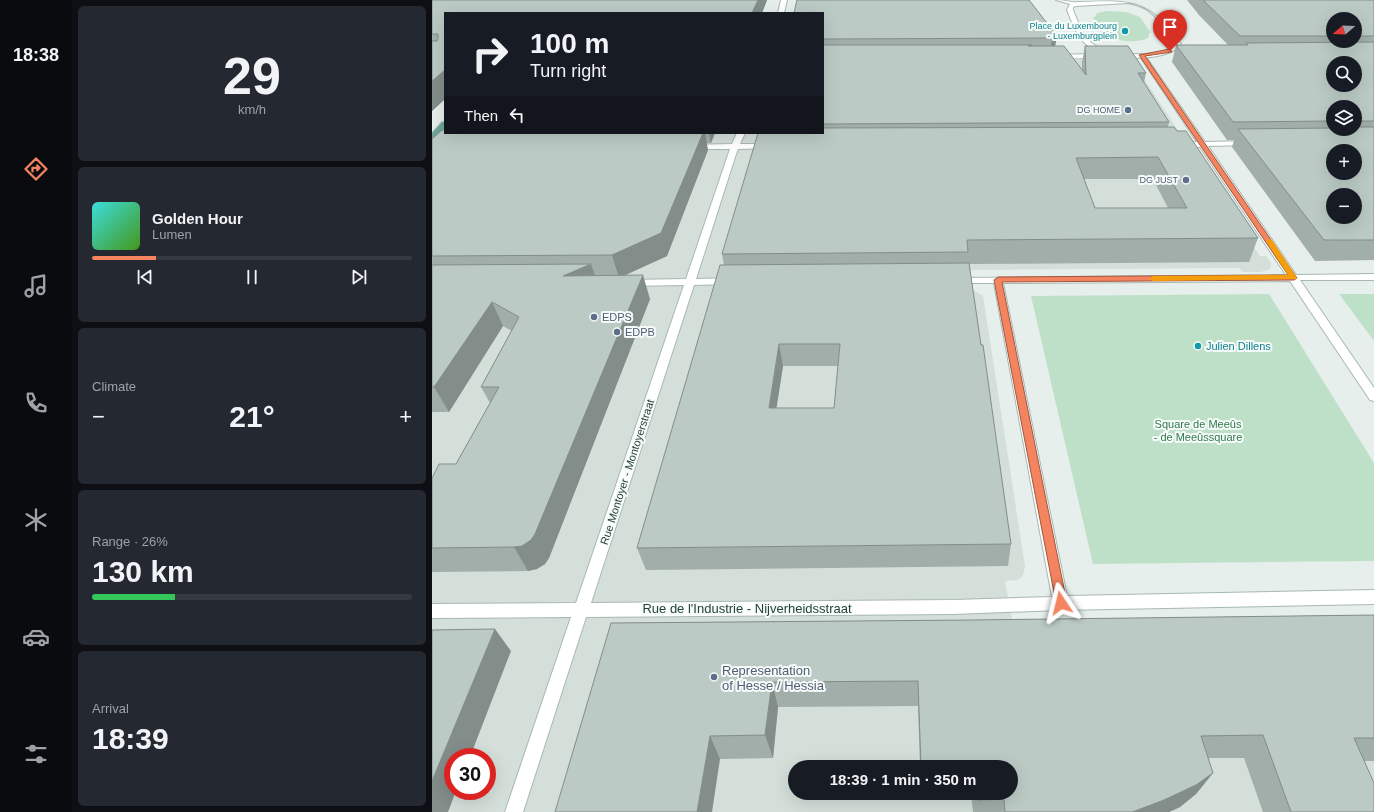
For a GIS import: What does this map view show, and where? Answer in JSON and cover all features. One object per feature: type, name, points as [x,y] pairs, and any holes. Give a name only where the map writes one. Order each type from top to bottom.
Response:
[{"type":"main road","points":[[432,137],[444,125]]},
{"type":"street","points":[[780,12],[784,0]]},
{"type":"street","points":[[1058,0],[1075,4],[1107,2],[1140,4],[1148,7],[1173,35],[1178,44],[1170,51]]},
{"type":"street","points":[[1140,4],[1148,0]]},
{"type":"street","points":[[1075,4],[1071,6],[1070,10],[1089,44],[1106,52]]},
{"type":"street","points":[[1048,57],[1090,56],[1106,52],[1142,55],[1170,51],[1178,52]]},
{"type":"street","points":[[1142,55],[1374,396]]},
{"type":"street","name":"Rue Montoyer - Montoyerstraat","points":[[514,812],[741,134]]},
{"type":"street","points":[[1168,145],[1259,143]]},
{"type":"street","points":[[680,147],[776,146]]},
{"type":"street","points":[[943,280],[1374,277]]},
{"type":"street","points":[[998,280],[1061,603],[1374,597]]},
{"type":"street","points":[[616,283],[739,281]]},
{"type":"street","name":"Rue de l'Industrie - Nijverheidsstraat","points":[[432,611],[946,607],[1061,603]]},
{"type":"shaded area","points":[[1125,60],[1136,66],[1260,256],[1266,256],[1271,263],[1271,267],[1269,270],[1260,272],[1243,272],[1239,268],[964,270],[973,290],[983,296],[1025,566],[1022,577],[1017,580],[1005,581],[1014,629],[1374,624],[1374,812],[432,812],[432,164],[460,134],[824,134],[824,61]]},
{"type":"green space","points":[[1107,11],[1126,12],[1140,17],[1151,33],[1149,33],[1149,37],[1138,41],[1126,41],[1113,38],[1103,33],[1093,17],[1095,17],[1097,13]]},
{"type":"green space","name":"Square de Meeûs - de Meeûssquare","points":[[1269,294],[1374,463],[1374,561],[1093,564],[1031,296]]},
{"type":"green space","points":[[1339,294],[1374,294],[1374,341]]},
{"type":"building","points":[[432,0],[758,0],[752,12],[444,12],[444,71],[432,81],[432,41],[437,41],[438,34],[432,34]]},
{"type":"building","points":[[797,0],[1029,0],[1057,36],[1052,38],[824,39],[824,12],[794,12]]},
{"type":"building","points":[[1203,0],[1374,0],[1374,36],[1362,36],[1362,12],[1326,12],[1326,36],[1240,36]]},
{"type":"building","points":[[1326,42],[1326,48],[1362,48],[1362,42],[1374,42],[1374,121],[1362,121],[1362,100],[1326,100],[1326,121],[1233,122],[1176,45],[1248,45],[1246,43]]},
{"type":"building","points":[[824,45],[1064,46],[1086,75],[1085,46],[1128,46],[1146,73],[1138,73],[1169,122],[824,124]]},
{"type":"building","points":[[1174,127],[1177,131],[1186,131],[1258,238],[967,240],[968,252],[722,254],[758,134],[824,134],[824,128]],"holes":[[[1158,157],[1187,208],[1095,208],[1076,158]]]},
{"type":"building","points":[[1362,127],[1374,127],[1374,240],[1324,240],[1238,129],[1326,128],[1326,136],[1362,136]]},
{"type":"building","points":[[442,130],[444,130],[444,134],[703,134],[661,233],[612,255],[432,256],[432,139]]},
{"type":"building","points":[[969,263],[981,345],[983,345],[1011,544],[637,548],[720,265]],"holes":[[[779,344],[840,344],[834,408],[769,408]]]},
{"type":"building","points":[[591,264],[563,276],[643,275],[535,534],[531,540],[522,546],[432,548],[432,478],[439,464],[456,464],[499,387],[481,387],[519,317],[492,302],[434,387],[432,387],[432,265]]},
{"type":"building","points":[[1374,615],[1374,738],[1354,738],[1374,783],[1374,812],[1291,812],[1263,735],[1201,736],[1213,773],[1196,785],[1164,800],[1132,812],[1005,812],[1004,800],[1018,800],[1018,760],[921,760],[918,681],[772,682],[765,735],[710,736],[697,812],[555,812],[611,623]]},
{"type":"building","points":[[495,629],[446,748],[444,748],[444,752],[432,781],[432,630]]},
{"type":"slow traffic","points":[[1153,279],[1294,278],[1269,241]]},
{"type":"place","name":"Place du Luxembourg - Luxemburgplein","points":[[1125,31]]},
{"type":"place","name":"DG HOME","points":[[1128,110]]},
{"type":"place","name":"DG JUST","points":[[1186,180]]},
{"type":"place","name":"EDPS","points":[[594,317]]},
{"type":"place","name":"EDPB","points":[[617,332]]},
{"type":"place","name":"Julien Dillens","points":[[1198,346]]},
{"type":"place","name":"Representation of Hesse / Hessia","points":[[714,677]]},
{"type":"route","points":[[1061,603],[998,280],[1294,278],[1142,55],[1170,51]]}]
